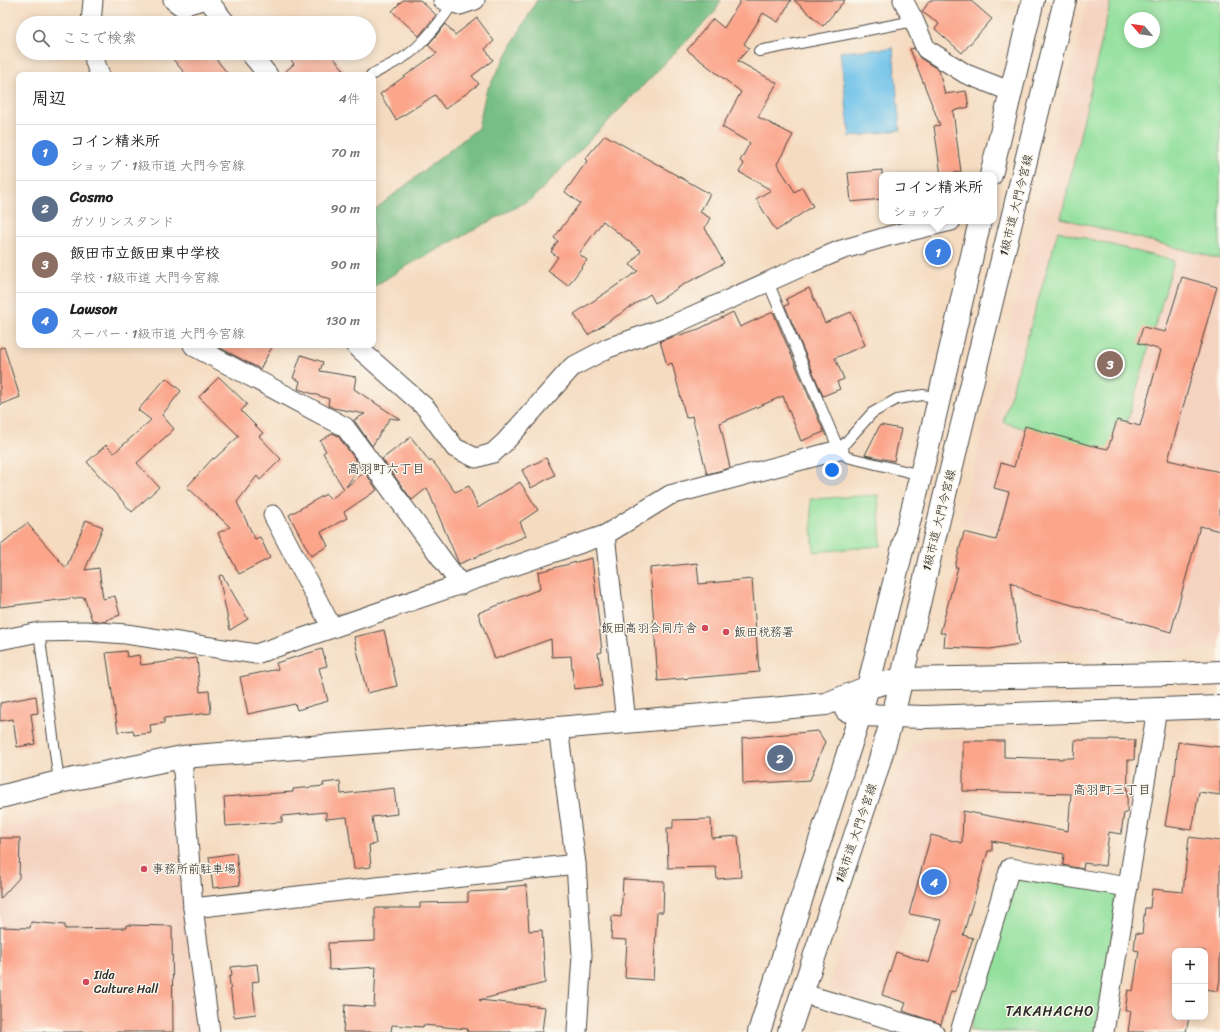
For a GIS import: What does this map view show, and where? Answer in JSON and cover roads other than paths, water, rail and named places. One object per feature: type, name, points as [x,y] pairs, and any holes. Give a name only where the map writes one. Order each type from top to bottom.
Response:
[{"type":"street","points":[[92,16],[93,0]]},
{"type":"street","points":[[173,0],[181,6],[203,0]]},
{"type":"street","points":[[208,0],[221,16]]},
{"type":"street","points":[[448,1],[460,5],[475,0]]},
{"type":"street","points":[[903,0],[926,48],[966,74],[1012,92]]},
{"type":"street","points":[[992,172],[1033,0]]},
{"type":"street","name":"1級市道 大門今宮線","points":[[788,1032],[875,776],[893,716],[1065,0]]},
{"type":"street","points":[[95,60],[99,72]]},
{"type":"street","points":[[256,60],[266,72]]},
{"type":"street","points":[[358,348],[426,408],[455,448],[476,458],[493,453],[505,442],[572,367],[608,348],[670,326],[841,250],[939,224]]},
{"type":"street","points":[[759,1032],[868,687],[940,398],[979,224]]},
{"type":"street","points":[[197,348],[345,428],[461,585]]},
{"type":"street","points":[[0,640],[39,632],[85,631],[126,634],[256,654],[605,536],[670,495],[839,450]]},
{"type":"street","points":[[273,515],[332,628]]},
{"type":"street","points":[[605,536],[626,722]]},
{"type":"street","points":[[0,797],[59,782],[182,757],[558,728],[826,704],[868,687],[901,679],[1220,672]]},
{"type":"street","points":[[826,704],[860,715],[925,717],[1220,707]]},
{"type":"street","points":[[1104,1032],[1157,709]]},
{"type":"street","points":[[558,728],[576,864],[582,955],[577,1032]]},
{"type":"street","points":[[182,757],[193,908],[210,1032]]},
{"type":"street","points":[[193,908],[576,864]]},
{"type":"street","points":[[960,1032],[1010,868],[1128,887]]},
{"type":"street","points":[[801,993],[934,1032]]},
{"type":"lane","points":[[376,72],[408,54],[449,10],[448,1]]},
{"type":"lane","points":[[759,51],[914,21]]},
{"type":"lane","points":[[768,282],[839,450],[847,457],[921,475]]},
{"type":"lane","points":[[839,450],[872,414],[897,399],[923,395],[940,398]]},
{"type":"lane","points":[[39,632],[59,782]]},
{"type":"water","points":[[893,48],[900,130],[850,137],[840,52]]},
{"type":"place","name":"コイン精米所","points":[[938,252]]},
{"type":"place","name":"飯田市立飯田東中学校","points":[[1110,364]]},
{"type":"place","name":"飯田高羽合同庁舎","points":[[705,628]]},
{"type":"place","name":"飯田税務署","points":[[726,632]]},
{"type":"place","name":"Cosmo","points":[[780,758]]},
{"type":"place","name":"事務所前駐車場","points":[[144,869]]},
{"type":"place","name":"Lawson","points":[[934,882]]},
{"type":"place","name":"Iida Culture Hall","points":[[86,982]]},
{"type":"district","name":"高羽町六丁目","points":[[386,468]]},
{"type":"district","name":"高羽町三丁目","points":[[1112,789]]},
{"type":"district","name":"TAKAHACHO","points":[[1050,1011]]}]
